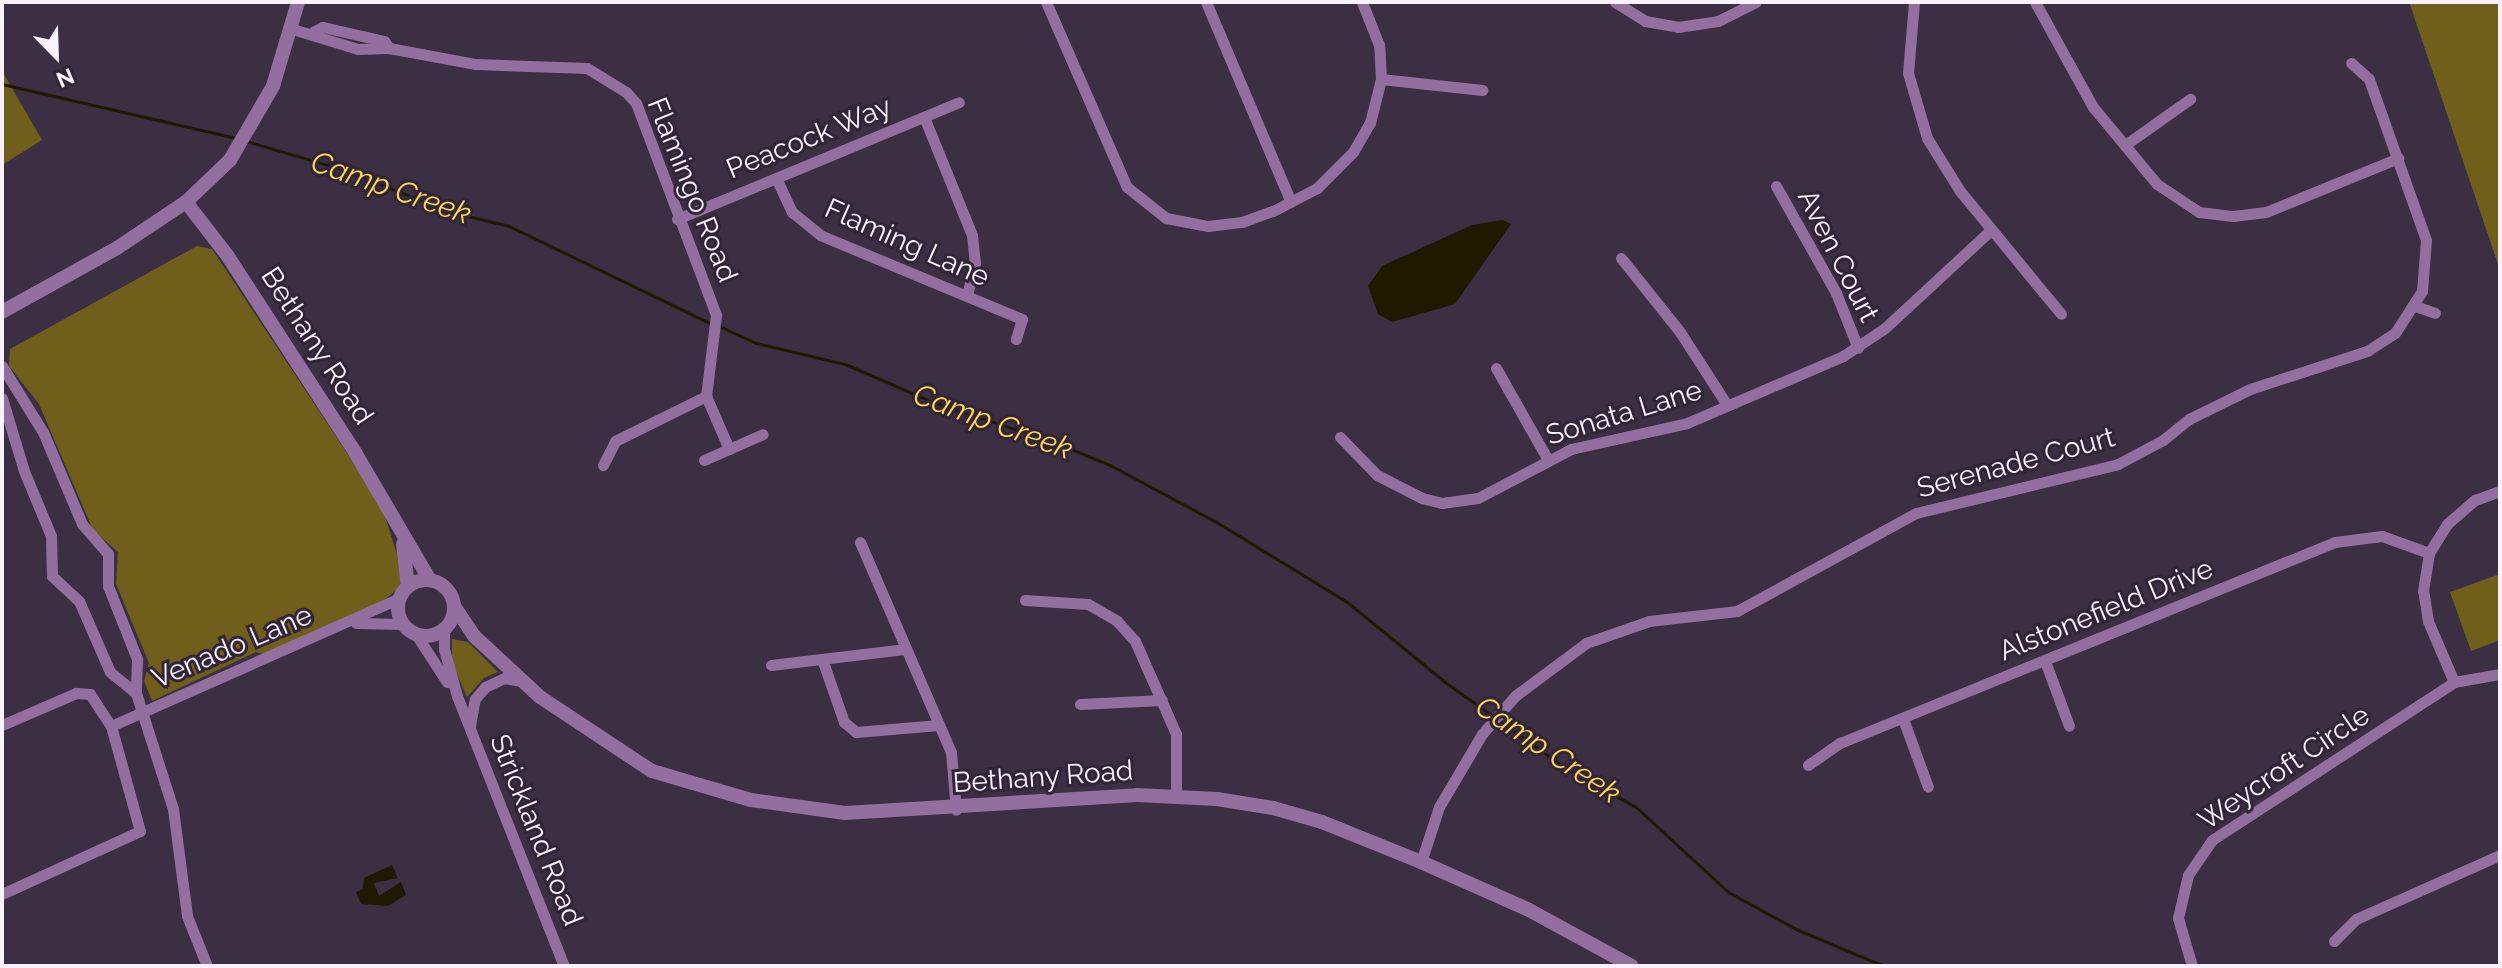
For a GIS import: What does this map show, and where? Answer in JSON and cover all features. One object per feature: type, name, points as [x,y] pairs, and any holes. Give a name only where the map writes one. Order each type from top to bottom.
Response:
[{"type":"street","points":[[2,312],[78,273],[186,202],[230,160],[273,86],[298,2]]},
{"type":"street","points":[[1046,2],[1112,161],[1138,199],[1166,218],[1208,226],[1242,222],[1291,202],[1331,177],[1353,152],[1373,115],[1381,79],[1379,45],[1362,2]]},
{"type":"street","points":[[1206,2],[1291,202]]},
{"type":"street","points":[[1615,2],[1645,21],[1678,27],[1718,21],[1756,2]]},
{"type":"street","points":[[1914,2],[1907,56],[1915,106],[1943,167],[2061,314]]},
{"type":"street","points":[[2035,2],[2072,73],[2125,145],[2170,196],[2216,216],[2282,207],[2398,158]]},
{"type":"street","name":"Flamingo Road","points":[[289,28],[313,32],[323,27],[384,41],[389,48]]},
{"type":"street","name":"Flamingo Road","points":[[313,32],[318,39],[344,46],[389,48],[475,64],[587,68],[600,73],[636,103],[677,219],[716,315],[706,396]]},
{"type":"street","points":[[344,46],[347,33]]},
{"type":"street","name":"Serenade Court","points":[[1421,862],[1439,807],[1482,734],[1515,696],[1586,643],[1649,621],[1737,611],[1916,513],[2118,464],[2163,440],[2189,419],[2250,389],[2382,344],[2415,306],[2425,274],[2426,240],[2369,79],[2351,63]]},
{"type":"street","points":[[1381,79],[1482,90]]},
{"type":"street","points":[[2125,145],[2190,99]]},
{"type":"street","name":"Peacock Way","points":[[677,219],[959,102]]},
{"type":"street","points":[[924,117],[972,235],[975,263],[967,296]]},
{"type":"street","name":"Flaming Lane","points":[[776,178],[792,212],[820,235],[1022,319],[1016,339]]},
{"type":"street","name":"Aven Court","points":[[1776,186],[1836,293],[1858,348]]},
{"type":"street","name":"Bethany Road","points":[[186,202],[227,255],[398,524],[430,580]]},
{"type":"street","name":"Sonata Lane","points":[[1340,437],[1377,475],[1442,503],[1478,498],[1548,460],[1619,435],[1687,423],[1858,348],[1991,230]]},
{"type":"street","points":[[1621,258],[1680,332],[1727,405]]},
{"type":"street","points":[[2415,306],[2435,313]]},
{"type":"street","points":[[2,366],[43,432],[82,524],[108,554],[108,586],[137,659],[136,693],[176,823],[189,924],[207,966]]},
{"type":"street","points":[[1496,368],[1548,460]]},
{"type":"street","points":[[603,465],[615,441],[706,396],[729,449]]},
{"type":"street","points":[[2,398],[24,471],[51,536],[52,576],[79,601],[110,672],[136,693]]},
{"type":"street","points":[[704,460],[763,434]]},
{"type":"street","points":[[2454,682],[2428,621],[2423,591],[2429,553],[2447,524],[2475,500],[2500,491]]},
{"type":"street","name":"Bethany Road","points":[[398,524],[403,593]]},
{"type":"street","name":"Alstonefield Drive","points":[[1808,765],[1840,743],[2335,542],[2382,536],[2429,553]]},
{"type":"street","points":[[860,542],[951,752],[956,810]]},
{"type":"street","points":[[430,580],[448,590],[454,606],[446,628],[417,636],[402,624],[403,593],[430,580]]},
{"type":"street","name":"Venado Lane","points":[[111,726],[340,626],[403,593]]},
{"type":"street","points":[[1025,600],[1088,604],[1117,621],[1135,641],[1176,734],[1176,795]]},
{"type":"street","name":"Bethany Road","points":[[454,606],[474,636],[576,724],[665,775],[751,800],[845,813],[956,810],[1176,795],[1273,808],[1421,862],[1527,909],[1632,966]]},
{"type":"street","name":"Venado Lane","points":[[340,626],[402,624]]},
{"type":"street","name":"Bethany Road","points":[[446,628],[474,636]]},
{"type":"street","name":"Strickland Road","points":[[446,628],[445,656],[457,696],[567,966]]},
{"type":"street","name":"Strickland Road","points":[[417,636],[457,696]]},
{"type":"street","points":[[771,665],[906,649]]},
{"type":"street","points":[[822,659],[844,722],[856,732],[939,725]]},
{"type":"street","points":[[2045,661],[2069,726]]},
{"type":"street","name":"Weycroft Circle","points":[[2192,966],[2178,918],[2188,875],[2212,840],[2454,682],[2500,674]]},
{"type":"street","name":"Strickland Road","points":[[470,731],[475,699],[485,687],[504,678],[525,683]]},
{"type":"street","points":[[2,725],[84,691],[111,726],[138,823],[137,836],[2,894]]},
{"type":"street","points":[[1080,704],[1162,700]]},
{"type":"street","points":[[1903,719],[1928,787]]},
{"type":"street","points":[[2334,941],[2356,919],[2500,855]]},
{"type":"shaded area","points":[[2409,2],[2500,2],[2500,270]]},
{"type":"shaded area","points":[[2,71],[42,140],[2,165]]},
{"type":"shaded area","points":[[1502,220],[1511,224],[1455,304],[1392,322],[1378,314],[1368,286],[1382,266],[1472,225]]},
{"type":"shaded area","points":[[197,246],[212,249],[382,507],[403,573],[400,587],[380,604],[264,654],[256,652],[152,701],[144,681],[149,663],[116,584],[118,552],[93,530],[39,404],[9,366],[10,349]]},
{"type":"shaded area","points":[[2500,574],[2500,640],[2471,651],[2450,592]]},
{"type":"shaded area","points":[[452,639],[468,642],[498,672],[484,678],[467,697],[452,663]]},
{"type":"shaded area","points":[[392,865],[398,878],[374,883],[379,896],[401,882],[406,895],[388,906],[361,904],[356,892],[363,889],[364,878]]},
{"type":"waterway","name":"Camp Creek","points":[[2,84],[235,138]]},
{"type":"waterway","name":"Camp Creek","points":[[246,141],[342,169],[447,211],[509,226],[710,323]]},
{"type":"waterway","name":"Camp Creek","points":[[717,325],[756,343],[845,364],[935,403],[1049,440],[1110,465],[1218,523],[1347,602],[1445,682],[1568,770],[1636,807],[1728,892],[1798,930],[1884,966]]}]
